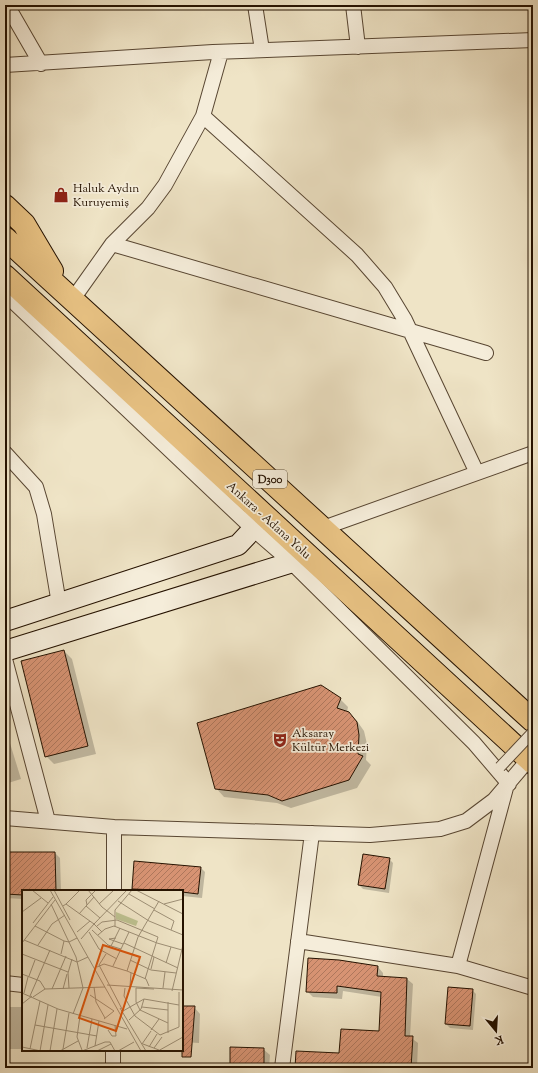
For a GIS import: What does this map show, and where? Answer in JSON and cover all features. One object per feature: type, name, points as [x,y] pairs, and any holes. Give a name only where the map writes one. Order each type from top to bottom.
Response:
[{"type":"highway","points":[[5,206],[24,224],[67,293]]},
{"type":"highway","name":"D300","points":[[5,238],[67,293],[533,721]]},
{"type":"highway","name":"Ankara - Adana Yolu","points":[[5,276],[46,313],[254,518],[531,761]]},
{"type":"highway","points":[[5,293],[46,313]]},
{"type":"main road","points":[[5,621],[238,545],[254,518]]},
{"type":"main road","points":[[5,651],[300,559]]},
{"type":"street","points":[[7,5],[41,64]]},
{"type":"street","points":[[255,5],[262,50]]},
{"type":"street","points":[[353,5],[358,47]]},
{"type":"street","points":[[5,65],[262,50],[533,40]]},
{"type":"street","points":[[67,293],[112,244],[148,208],[161,191],[203,116],[221,52]]},
{"type":"street","points":[[203,116],[357,255],[385,286],[410,330],[477,473]]},
{"type":"street","points":[[112,244],[486,353]]},
{"type":"street","points":[[5,293],[254,518]]},
{"type":"street","points":[[5,453],[36,487],[44,514],[59,604]]},
{"type":"street","points":[[323,528],[533,453]]},
{"type":"street","points":[[300,559],[474,743],[508,785]]},
{"type":"street","points":[[5,659],[48,821]]},
{"type":"street","points":[[500,766],[533,732]]},
{"type":"street","points":[[5,818],[114,827],[370,835],[440,830],[466,820],[494,800],[531,761]]},
{"type":"street","points":[[458,966],[508,785]]},
{"type":"street","points":[[114,827],[114,890]]},
{"type":"street","points":[[282,1068],[312,833]]},
{"type":"street","points":[[298,941],[458,966],[533,988]]},
{"type":"street","points":[[5,983],[22,985]]},
{"type":"street","points":[[113,1051],[113,1068]]},
{"type":"building","points":[[64,650],[88,746],[45,757],[21,661]]},
{"type":"building","name":"Aksaray Kültür Merkezi","points":[[321,685],[341,698],[337,708],[349,712],[357,722],[359,735],[358,754],[363,756],[349,780],[282,801],[268,795],[215,789],[197,723]]},
{"type":"building","points":[[5,852],[55,852],[56,890],[22,890],[22,895],[5,894]]},
{"type":"building","points":[[363,854],[390,858],[385,889],[358,885]]},
{"type":"building","points":[[134,861],[201,867],[198,894],[183,892],[183,890],[132,889]]},
{"type":"building","points":[[308,958],[339,960],[378,966],[377,976],[407,978],[405,1036],[413,1036],[411,1068],[366,1066],[366,1068],[295,1068],[296,1051],[339,1053],[341,1029],[379,1031],[381,992],[337,986],[337,993],[306,992]]},
{"type":"building","points":[[448,987],[473,989],[470,1026],[445,1024]]},
{"type":"building","points":[[183,1006],[195,1006],[191,1057],[182,1057]]},
{"type":"building","points":[[230,1047],[264,1048],[264,1068],[230,1068]]},
{"type":"place","name":"Haluk Aydın Kuruyemiş","points":[[61,195]]},
{"type":"place","name":"Aksaray Kültür Merkezi","points":[[280,740]]}]
